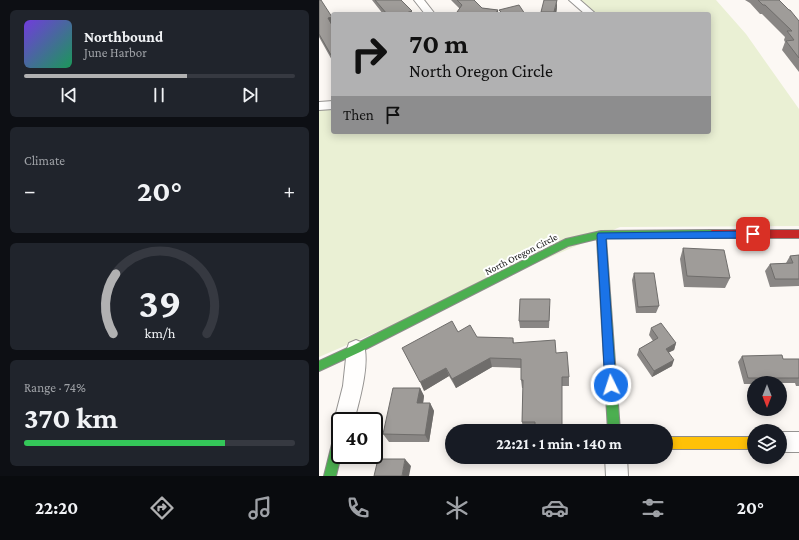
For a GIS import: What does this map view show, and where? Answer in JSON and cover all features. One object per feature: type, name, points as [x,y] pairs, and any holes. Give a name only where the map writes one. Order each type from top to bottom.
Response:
[{"type":"street","points":[[419,0],[428,12]]},
{"type":"street","points":[[574,0],[589,12]]},
{"type":"street","name":"North Oregon Circle","points":[[319,366],[356,349],[566,243],[601,235],[799,234]]},
{"type":"street","points":[[601,235],[614,424]]},
{"type":"street","points":[[346,412],[353,386],[356,349]]},
{"type":"street","points":[[673,443],[747,442]]},
{"type":"street","points":[[787,442],[799,442]]},
{"type":"street","points":[[330,476],[333,464]]},
{"type":"street","points":[[616,464],[617,476]]},
{"type":"green space","points":[[579,0],[716,0],[746,34],[799,109],[799,226],[620,227],[319,357],[319,109],[331,108],[331,134],[711,134],[711,12],[594,12]]},
{"type":"building","points":[[319,0],[321,0],[331,15],[331,17],[328,18],[331,23],[331,55],[319,34]]},
{"type":"building","points":[[375,0],[401,0],[412,11],[409,12],[385,12]]},
{"type":"building","points":[[457,0],[474,0],[482,8],[498,10],[496,12],[457,12],[462,5]]},
{"type":"building","points":[[544,0],[557,0],[554,12],[541,12]]},
{"type":"building","points":[[758,0],[779,0],[799,21],[799,58],[786,41],[794,40],[787,31],[792,31]]},
{"type":"building","points":[[519,5],[524,12],[501,12],[499,10]]},
{"type":"building","points":[[683,248],[724,250],[730,278],[687,276]]},
{"type":"building","points":[[799,255],[799,279],[775,279],[770,264],[793,263],[790,256]]},
{"type":"building","points":[[634,273],[654,273],[659,306],[638,307]]},
{"type":"building","points":[[520,299],[550,299],[549,321],[519,321]]},
{"type":"building","points":[[452,321],[458,332],[470,325],[477,337],[513,338],[513,343],[555,340],[556,353],[567,352],[569,377],[562,377],[562,424],[535,424],[535,422],[522,422],[523,380],[521,380],[521,359],[490,358],[452,379],[446,368],[420,382],[402,348]]},
{"type":"building","points":[[661,323],[676,343],[666,349],[674,360],[654,371],[639,349],[658,338],[651,328]]},
{"type":"building","points":[[782,355],[783,359],[799,359],[799,378],[787,378],[787,376],[747,376],[742,356]]},
{"type":"building","points":[[393,388],[420,388],[417,403],[430,403],[425,435],[383,434]]},
{"type":"building","points":[[383,459],[405,459],[402,476],[374,476],[377,464],[383,464]]},
{"type":"traffic: fast","points":[[319,366],[356,349],[566,243],[601,235],[712,234]]},
{"type":"traffic: fast","points":[[601,235],[614,424]]},
{"type":"traffic: fast","points":[[330,476],[333,464]]},
{"type":"traffic: slow","points":[[673,443],[747,443]]},
{"type":"traffic: jam","points":[[712,234],[799,234]]},
{"type":"route","points":[[611,385],[601,235],[753,234]]}]
